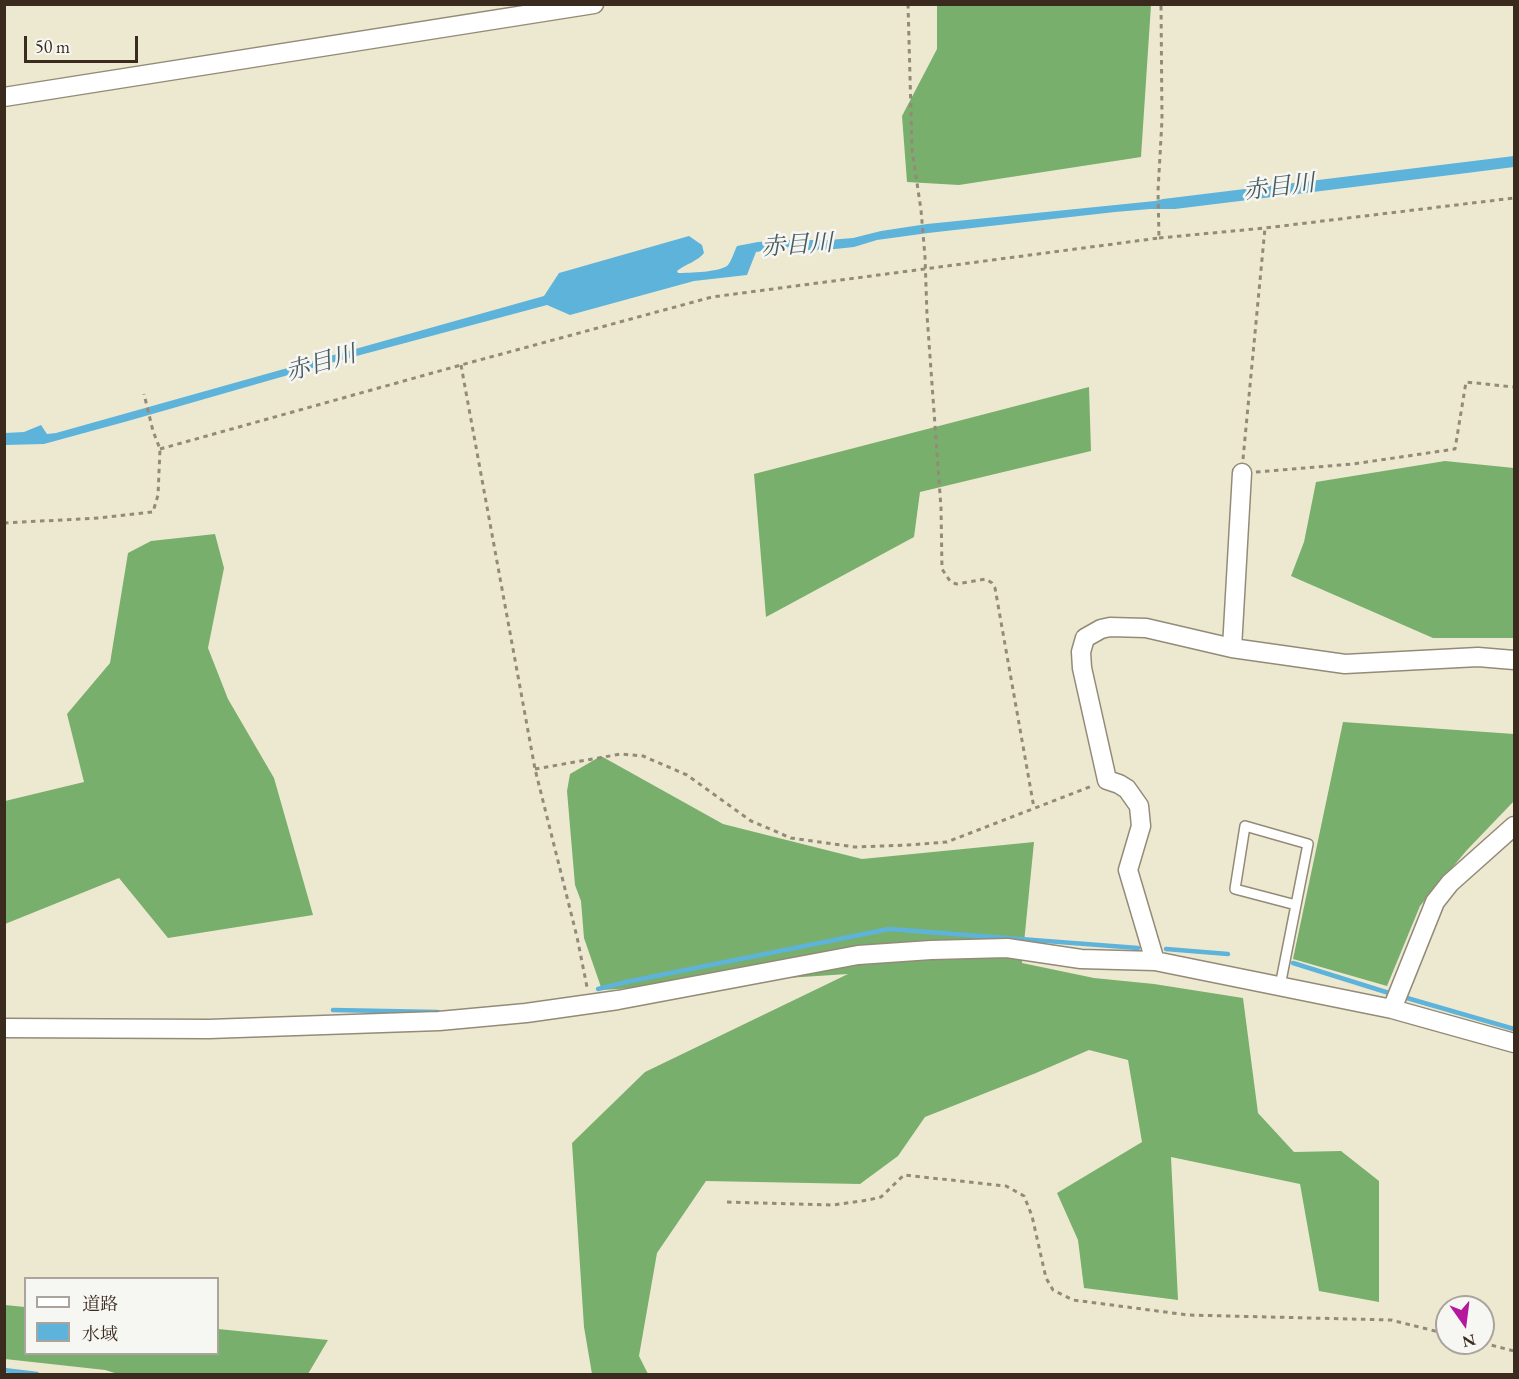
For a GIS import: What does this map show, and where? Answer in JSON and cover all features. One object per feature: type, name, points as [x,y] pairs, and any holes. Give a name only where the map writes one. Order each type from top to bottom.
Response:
[{"type":"street","points":[[4,97],[594,4]]},
{"type":"street","points":[[1232,648],[1242,473]]},
{"type":"street","points":[[1155,961],[1128,870],[1142,826],[1139,806],[1126,789],[1107,780],[1083,668],[1081,652],[1085,638],[1110,627],[1146,628],[1232,648],[1345,664],[1478,657],[1515,660]]},
{"type":"street","points":[[1392,1009],[1435,902],[1450,883],[1515,826]]},
{"type":"street","points":[[4,1028],[209,1029],[439,1021],[526,1013],[618,1000],[858,955],[1007,948],[1080,959],[1155,961],[1392,1009],[1515,1043]]},
{"type":"lane","points":[[1280,986],[1296,905],[1308,844],[1245,826],[1235,889],[1296,905]]},
{"type":"path","points":[[908,4],[912,149],[926,257],[927,315],[941,508],[942,569],[950,581],[956,584],[986,579],[995,588],[1034,808]]},
{"type":"path","points":[[1159,238],[1158,191],[1162,120],[1161,4]]},
{"type":"path","points":[[160,449],[712,297],[1159,238],[1265,228],[1515,198]]},
{"type":"path","points":[[1265,228],[1242,473],[1353,464],[1455,449],[1466,382],[1515,387]]},
{"type":"path","points":[[461,365],[535,769],[577,937],[591,1004]]},
{"type":"path","points":[[4,523],[99,518],[153,512],[158,495],[160,449],[144,394]]},
{"type":"path","points":[[4,597],[4,608]]},
{"type":"path","points":[[535,769],[621,754],[643,756],[687,775],[751,821],[791,838],[855,847],[947,842],[1107,780]]},
{"type":"path","points":[[727,1202],[833,1205],[868,1200],[880,1197],[904,1175],[1006,1186],[1024,1196],[1032,1216],[1046,1278],[1053,1290],[1073,1300],[1188,1315],[1391,1320],[1435,1331]]},
{"type":"path","points":[[1495,1346],[1515,1351]]},
{"type":"green space","points":[[937,5],[1151,5],[1141,157],[959,185],[907,182],[902,116],[937,49]]},
{"type":"green space","points":[[1089,387],[1091,451],[920,492],[914,537],[766,617],[754,474]]},
{"type":"green space","points":[[1445,461],[1514,468],[1514,638],[1433,638],[1291,576],[1304,542],[1316,482]]},
{"type":"green space","points":[[215,534],[224,568],[208,648],[228,699],[274,778],[313,915],[168,938],[119,878],[5,924],[5,801],[84,782],[67,714],[110,663],[128,553],[151,541]]},
{"type":"green space","points":[[1343,722],[1514,734],[1514,801],[1467,850],[1420,906],[1387,986],[1293,959]]},
{"type":"green space","points":[[601,756],[723,824],[862,859],[1034,842],[1022,963],[1094,978],[1154,984],[1243,998],[1258,1113],[1294,1152],[1341,1151],[1379,1181],[1379,1302],[1319,1291],[1300,1184],[1171,1157],[1178,1300],[1084,1288],[1078,1240],[1057,1193],[1142,1142],[1128,1060],[1089,1050],[925,1117],[898,1156],[860,1184],[706,1181],[657,1253],[639,1356],[648,1374],[592,1374],[584,1327],[572,1143],[645,1072],[848,974],[602,990],[584,938],[581,901],[575,885],[567,791],[570,774]]},
{"type":"green space","points":[[5,1305],[24,1307],[24,1355],[219,1355],[219,1329],[328,1340],[308,1374],[118,1374],[105,1370],[5,1359]]},
{"type":"water","name":"赤目川","points":[[1514,156],[1514,167],[1467,173],[1175,209],[1115,212],[928,233],[877,240],[854,247],[808,250],[795,246],[756,252],[747,275],[694,281],[570,315],[547,305],[323,365],[44,444],[5,445],[5,433],[24,432],[41,425],[47,434],[56,433],[544,296],[559,273],[689,236],[702,245],[704,253],[677,271],[678,273],[704,272],[725,267],[737,246],[758,242],[853,238],[927,224],[1155,201]]},
{"type":"waterway","points":[[598,989],[889,929],[1138,948]]},
{"type":"waterway","points":[[1166,949],[1228,954]]},
{"type":"waterway","points":[[1293,963],[1389,993]]},
{"type":"waterway","points":[[1407,998],[1514,1029]]},
{"type":"waterway","points":[[333,1010],[438,1012]]},
{"type":"waterway","points":[[4,1370],[37,1374]]}]
